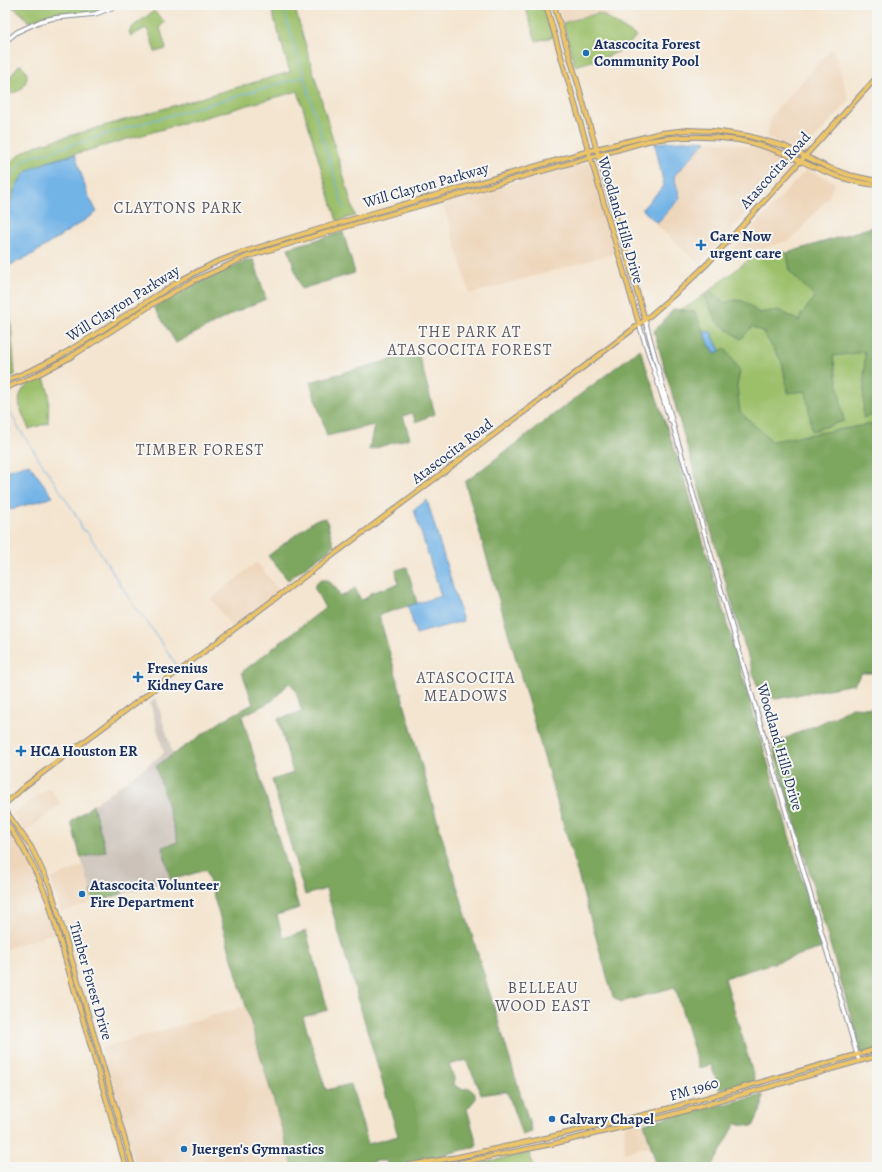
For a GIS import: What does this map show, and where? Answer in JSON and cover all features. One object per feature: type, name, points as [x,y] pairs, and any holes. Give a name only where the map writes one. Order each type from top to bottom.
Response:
[{"type":"main road","name":"Woodland Hills Drive","points":[[546,5],[590,151],[639,324]]},
{"type":"main road","name":"Woodland Hills Drive","points":[[554,5],[645,320]]},
{"type":"main road","name":"Atascocita Road","points":[[5,804],[16,793],[645,320],[708,263],[877,76]]},
{"type":"main road","name":"Will Clayton Parkway","points":[[5,381],[34,369],[83,342],[179,281],[208,266],[240,253],[596,149],[661,133],[688,130],[713,131],[748,136],[784,146],[853,179],[877,181]]},
{"type":"main road","name":"Will Clayton Parkway","points":[[5,388],[51,368],[87,347],[163,298],[211,272],[246,257],[426,204],[652,141],[670,138],[697,137],[737,140],[772,149],[830,174],[877,185]]},
{"type":"main road","points":[[478,183],[480,189]]},
{"type":"main road","points":[[424,199],[426,204]]},
{"type":"main road","points":[[608,217],[615,216]]},
{"type":"main road","points":[[303,234],[305,240]]},
{"type":"main road","points":[[208,266],[211,272]]},
{"type":"main road","points":[[160,293],[163,298]]},
{"type":"main road","points":[[83,342],[87,347]]},
{"type":"main road","name":"Timber Forest Drive","points":[[5,810],[31,847],[50,886],[133,1167]]},
{"type":"main road","name":"Timber Forest Drive","points":[[5,821],[25,849],[44,888],[126,1167]]},
{"type":"main road","name":"FM 1960","points":[[397,1167],[496,1149],[656,1112],[877,1049]]},
{"type":"main road","points":[[93,1055],[99,1053]]},
{"type":"main road","name":"FM 1960","points":[[438,1167],[552,1144],[664,1117],[877,1056]]},
{"type":"main road","points":[[123,1157],[129,1155]]},
{"type":"street","points":[[5,42],[17,32],[41,21],[54,18],[95,14],[119,5]]},
{"type":"street","name":"Woodland Hills Drive","points":[[645,320],[677,440],[859,1061]]},
{"type":"street","name":"Woodland Hills Drive","points":[[639,324],[667,414],[677,440]]},
{"type":"shaded area","points":[[557,5],[614,5],[608,18],[598,13],[563,23]]},
{"type":"shaded area","points":[[833,47],[849,101],[803,152],[767,138],[771,116]]},
{"type":"shaded area","points":[[706,141],[737,144],[766,151],[790,159],[790,166],[700,264],[656,225],[680,198],[674,176]]},
{"type":"shaded area","points":[[590,161],[616,253],[470,294],[443,203]]},
{"type":"shaded area","points":[[806,170],[835,182],[828,198],[791,240],[734,256],[729,253]]},
{"type":"shaded area","points":[[257,562],[280,593],[232,627],[211,599]]},
{"type":"shaded area","points":[[156,698],[173,755],[156,766],[178,843],[162,848],[171,880],[122,894],[119,884],[91,892],[81,858],[106,850],[93,805],[164,753],[150,703]]},
{"type":"shaded area","points":[[49,788],[61,804],[25,832],[12,814]]},
{"type":"shaded area","points":[[5,825],[35,873],[54,933],[5,949]]},
{"type":"shaded area","points":[[83,866],[94,902],[61,912],[50,879]]},
{"type":"shaded area","points":[[246,1006],[293,1167],[136,1167],[101,1048]]},
{"type":"shaded area","points":[[643,1121],[649,1146],[624,1152],[625,1125]]},
{"type":"green space","points":[[10,5],[96,5],[98,11],[52,15],[29,22],[22,14]]},
{"type":"green space","points":[[270,5],[294,5],[355,216],[337,221],[298,91],[50,161],[28,172],[10,208],[6,227],[5,245],[5,170],[16,158],[28,149],[290,72]]},
{"type":"green space","points":[[534,5],[542,5],[553,37],[536,41],[526,9]]},
{"type":"green space","points":[[154,11],[165,22],[160,27],[166,49],[155,52],[150,35],[146,28],[131,36],[129,32],[131,28]]},
{"type":"green space","points":[[599,13],[636,36],[627,47],[609,56],[575,66],[563,23]]},
{"type":"green space","points":[[21,65],[27,74],[25,84],[17,92],[5,93],[5,85],[18,66]]},
{"type":"green space","points":[[872,227],[877,244],[877,414],[863,418],[865,352],[833,356],[844,421],[812,431],[806,391],[788,393],[782,362],[762,331],[752,327],[741,339],[716,321],[704,295],[710,291],[725,303],[740,300],[759,313],[779,310],[799,321],[801,315],[815,297],[790,272],[787,253]]},
{"type":"green space","points":[[343,232],[355,273],[301,289],[288,248]]},
{"type":"green space","points":[[5,249],[15,375],[5,379]]},
{"type":"green space","points":[[782,251],[791,255],[816,289],[828,352],[850,318],[877,366],[877,427],[741,453],[729,403],[721,353],[711,332],[704,331],[689,316],[675,313],[696,301],[751,258]]},
{"type":"green space","points":[[248,260],[254,260],[266,299],[240,310],[176,343],[154,307],[216,273]]},
{"type":"green space","points":[[674,309],[695,312],[709,344],[716,353],[725,348],[740,371],[737,386],[740,412],[772,441],[877,423],[877,673],[862,673],[854,684],[776,699],[759,692],[736,618],[654,331]]},
{"type":"green space","points":[[640,349],[685,480],[822,948],[725,978],[755,1081],[719,1089],[711,1065],[699,1068],[675,987],[621,1002],[613,997],[465,482]]},
{"type":"green space","points":[[418,352],[435,414],[416,422],[412,413],[403,416],[410,438],[369,450],[374,425],[327,436],[310,382]]},
{"type":"green space","points":[[43,376],[49,393],[48,423],[29,429],[21,411],[20,398],[26,387],[33,381]]},
{"type":"green space","points":[[326,518],[334,546],[288,580],[268,556],[315,520]]},
{"type":"green space","points":[[407,567],[417,603],[379,615],[440,830],[532,1132],[522,1135],[507,1091],[481,1095],[466,1060],[449,1065],[454,1078],[454,1085],[462,1089],[470,1088],[475,1094],[475,1100],[467,1109],[477,1144],[475,1147],[396,1167],[389,1167],[386,1161],[373,1161],[372,1167],[293,1167],[206,870],[171,880],[162,847],[178,842],[156,766],[225,719],[253,704],[242,672],[325,608],[314,587],[319,580],[328,580],[336,588],[340,597],[355,588],[361,600],[368,597],[370,593],[398,584],[396,570]],"holes":[[[290,682],[296,691],[302,712],[278,719],[293,773],[272,780],[305,895],[326,889],[398,1136],[368,1144],[351,1084],[326,1090],[303,1017],[328,1010],[306,931],[283,938],[277,915],[299,908],[242,716],[272,701]]]},
{"type":"green space","points":[[877,705],[877,1050],[862,1055],[772,744],[837,716],[851,707],[873,708]]},
{"type":"green space","points":[[93,805],[106,851],[81,858],[71,822]]},
{"type":"green space","points":[[119,884],[122,894],[94,902],[91,892]]},
{"type":"green space","points":[[763,1095],[762,1107],[753,1127],[736,1123],[712,1167],[657,1167],[644,1123]]},
{"type":"green space","points":[[529,1153],[534,1167],[481,1167],[481,1163]]},
{"type":"water","points":[[694,140],[706,141],[674,176],[680,198],[657,223],[642,209],[664,186],[655,143]]},
{"type":"water","points":[[75,154],[87,193],[97,212],[33,254],[6,266],[6,229],[8,215],[15,189],[21,179],[28,171],[39,165]]},
{"type":"water","points":[[704,331],[711,332],[720,351],[716,353],[709,344]]},
{"type":"water","points":[[29,464],[53,497],[5,511],[5,471]]},
{"type":"water","points":[[427,500],[463,621],[416,634],[408,606],[441,596],[414,510]]},
{"type":"waterway","points":[[282,5],[344,209]]},
{"type":"waterway","points":[[5,185],[20,165],[28,158],[303,77]]},
{"type":"waterway","points":[[5,367],[6,379]]},
{"type":"waterway","points":[[6,390],[9,409],[18,427],[78,518],[82,529],[88,533],[137,611],[144,617],[177,666]]},
{"type":"place","name":"Atascocita Forest Community Pool","points":[[586,53]]},
{"type":"place","name":"Care Now urgent care","points":[[701,245]]},
{"type":"place","name":"Fresenius Kidney Care","points":[[138,677]]},
{"type":"place","name":"HCA Houston ER","points":[[21,751]]},
{"type":"place","name":"Atascocita Volunteer Fire Department","points":[[82,894]]},
{"type":"place","name":"Calvary Chapel","points":[[552,1119]]},
{"type":"place","name":"Juergen's Gymnastics","points":[[184,1149]]},
{"type":"district","name":"CLAYTONS PARK","points":[[178,207]]},
{"type":"district","name":"THE PARK AT ATASCOCITA FOREST","points":[[470,340]]},
{"type":"district","name":"TIMBER FOREST","points":[[200,449]]},
{"type":"district","name":"ATASCOCITA MEADOWS","points":[[466,686]]},
{"type":"district","name":"BELLEAU WOOD EAST","points":[[543,996]]}]
